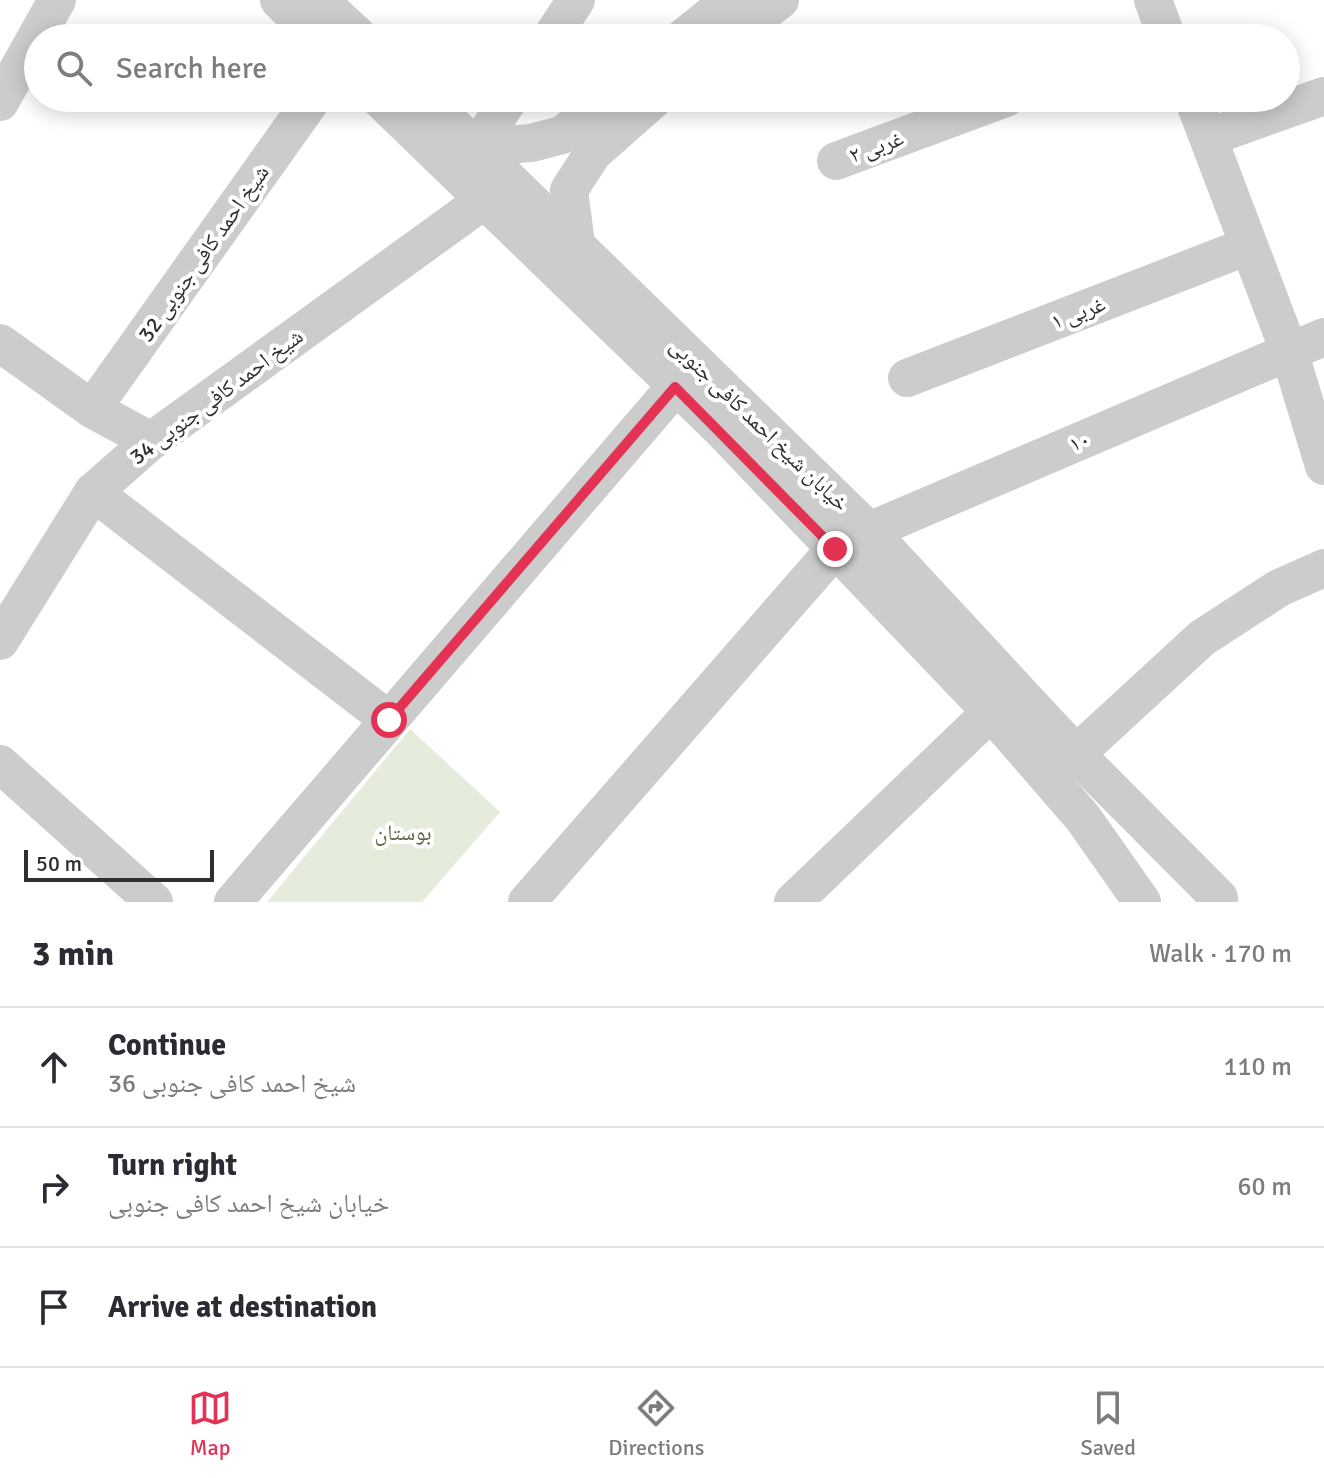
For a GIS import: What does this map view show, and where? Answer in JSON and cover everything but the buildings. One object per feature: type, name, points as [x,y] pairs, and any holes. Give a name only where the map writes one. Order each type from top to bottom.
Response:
[{"type":"street","points":[[44,24],[57,0]]},
{"type":"street","points":[[279,0],[321,11],[340,24]]},
{"type":"street","points":[[560,24],[576,0]]},
{"type":"street","points":[[700,24],[730,0]]},
{"type":"street","points":[[749,24],[780,0]]},
{"type":"street","points":[[1153,0],[1162,24]]},
{"type":"street","points":[[0,102],[24,59]]},
{"type":"street","points":[[1300,105],[1324,96]]},
{"type":"street","name":"شیخ احمد کافی جنوبی 32","points":[[92,409],[303,112]]},
{"type":"street","name":"خیابان شیخ احمد کافی جنوبی","points":[[393,112],[675,387],[991,712],[1083,818],[1142,902]]},
{"type":"street","name":"خیابان شیخ احمد کافی جنوبی","points":[[440,112],[869,531],[1211,901]]},
{"type":"street","points":[[477,147],[501,112]]},
{"type":"street","points":[[477,147],[531,143],[562,135],[591,112]]},
{"type":"street","points":[[576,244],[569,190],[593,153],[634,112]]},
{"type":"street","name":"۲ غربی","points":[[836,161],[968,112]]},
{"type":"street","points":[[1199,112],[1289,351],[1324,466]]},
{"type":"street","points":[[1209,137],[1279,112]]},
{"type":"street","name":"شیخ احمد کافی جنوبی 34","points":[[0,641],[93,492],[151,441],[483,201]]},
{"type":"street","name":"۱ غربی","points":[[907,378],[1248,246]]},
{"type":"street","name":"۱۰","points":[[869,531],[1324,337]]},
{"type":"street","points":[[0,343],[92,409],[151,441]]},
{"type":"street","points":[[233,902],[675,387]]},
{"type":"street","points":[[93,492],[389,720]]},
{"type":"street","points":[[527,902],[835,549]]},
{"type":"street","points":[[1076,754],[1202,638],[1279,588],[1324,568]]},
{"type":"street","points":[[793,902],[991,712]]},
{"type":"street","points":[[0,764],[154,902]]},
{"type":"green space","name":"بوستان","points":[[410,729],[500,812],[422,902],[267,902]]},
{"type":"route","points":[[389,720],[675,387],[720,428],[835,549]]}]
